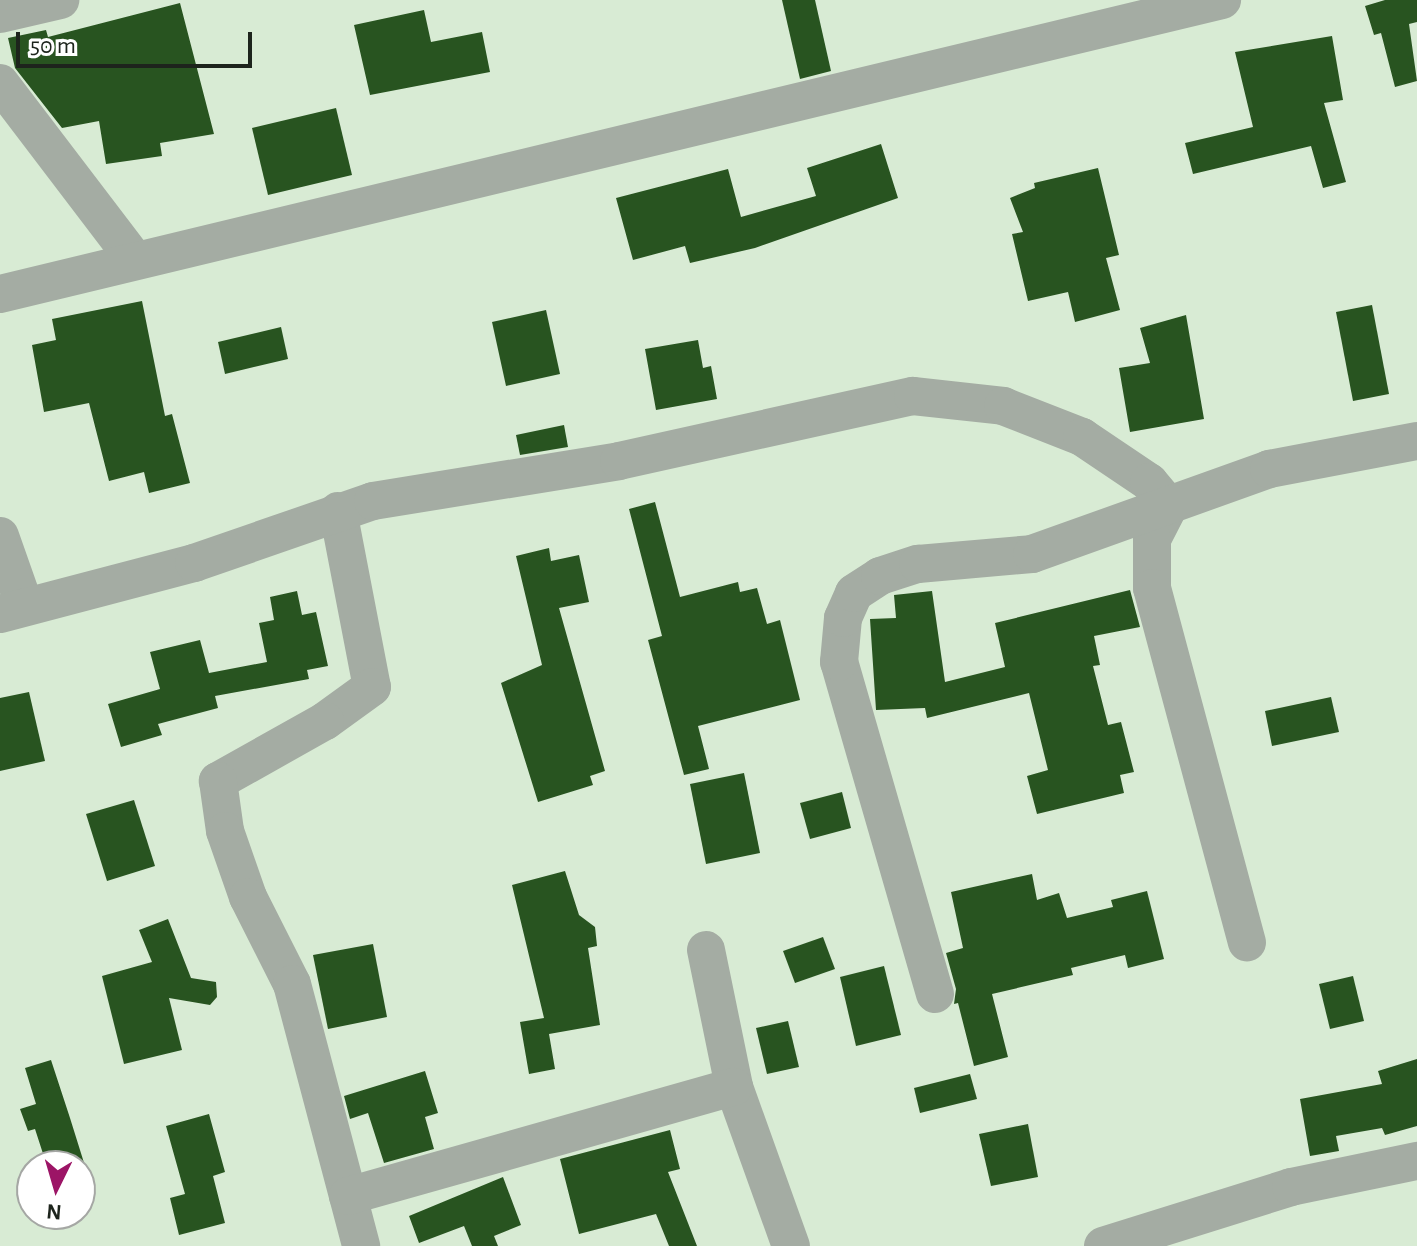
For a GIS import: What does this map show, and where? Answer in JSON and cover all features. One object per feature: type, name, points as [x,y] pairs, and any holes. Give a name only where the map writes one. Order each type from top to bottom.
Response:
[{"type":"street","points":[[0,14],[60,0]]},
{"type":"street","points":[[0,294],[134,259],[1222,0]]},
{"type":"street","points":[[0,83],[134,259]]},
{"type":"street","points":[[0,536],[13,611],[194,563],[338,511],[619,461],[913,396],[1003,406],[1082,437],[1149,482],[1169,506]]},
{"type":"street","points":[[935,994],[839,662],[843,618],[854,593],[880,576],[918,564],[1032,554],[1269,469],[1417,441]]},
{"type":"street","points":[[1169,506],[1152,539],[1152,588],[1247,942]]},
{"type":"street","points":[[338,511],[372,687],[325,721],[218,781],[225,831],[248,897],[292,984],[361,1246]]},
{"type":"street","points":[[706,950],[734,1087],[791,1246]]},
{"type":"street","points":[[348,1196],[734,1087]]},
{"type":"street","points":[[1103,1246],[1291,1187],[1417,1161]]},
{"type":"building","points":[[782,0],[815,0],[831,71],[800,79]]},
{"type":"building","points":[[1385,0],[1417,0],[1417,22],[1409,24],[1417,81],[1395,87],[1381,33],[1374,35],[1365,6]]},
{"type":"building","points":[[180,3],[214,134],[160,143],[162,156],[106,164],[99,121],[62,128],[15,68],[8,38],[46,30],[48,37]]},
{"type":"building","points":[[424,10],[431,42],[482,32],[490,72],[370,95],[354,25]]},
{"type":"building","points":[[1332,36],[1343,100],[1324,103],[1346,182],[1323,188],[1311,146],[1193,174],[1185,143],[1253,127],[1235,52]]},
{"type":"building","points":[[336,108],[352,175],[268,195],[252,128]]},
{"type":"building","points":[[881,144],[898,198],[755,248],[690,263],[685,246],[633,260],[616,198],[728,169],[741,217],[816,196],[807,168]]},
{"type":"building","points":[[1098,168],[1119,255],[1106,258],[1120,310],[1075,322],[1068,292],[1028,301],[1012,234],[1023,232],[1010,198],[1035,188],[1034,183]]},
{"type":"building","points":[[142,301],[165,416],[172,414],[190,483],[149,493],[144,472],[109,481],[89,403],[44,412],[32,345],[56,340],[52,319]]},
{"type":"building","points":[[1372,305],[1389,394],[1353,401],[1336,312]]},
{"type":"building","points":[[546,310],[560,374],[506,386],[492,322]]},
{"type":"building","points":[[1186,315],[1204,419],[1130,432],[1119,368],[1150,363],[1140,328]]},
{"type":"building","points":[[281,327],[288,359],[225,374],[218,342]]},
{"type":"building","points":[[698,340],[703,368],[711,366],[717,399],[656,410],[645,349]]},
{"type":"building","points":[[564,425],[568,447],[520,455],[516,435]]},
{"type":"building","points":[[655,502],[680,597],[738,582],[740,592],[757,588],[767,624],[780,620],[800,700],[698,726],[709,769],[684,775],[648,640],[662,636],[629,509]]},
{"type":"building","points":[[549,548],[551,561],[579,555],[589,602],[559,608],[605,771],[590,776],[593,785],[538,802],[501,683],[542,665],[516,556]]},
{"type":"building","points":[[1130,590],[1140,627],[1094,636],[1100,665],[1093,666],[1108,725],[1121,722],[1134,772],[1120,775],[1124,793],[1037,814],[1027,776],[1048,770],[1029,693],[927,718],[925,708],[876,710],[870,619],[896,618],[894,595],[932,591],[945,682],[1005,667],[995,623]]},
{"type":"building","points":[[297,591],[302,615],[316,612],[328,666],[307,670],[309,679],[215,696],[218,708],[158,724],[162,735],[121,747],[108,704],[160,689],[150,652],[200,640],[209,673],[267,662],[259,623],[274,620],[270,597]]},
{"type":"building","points":[[29,692],[45,761],[0,771],[0,698]]},
{"type":"building","points":[[1331,697],[1339,732],[1272,746],[1265,711]]},
{"type":"building","points":[[744,773],[760,853],[706,864],[690,784]]},
{"type":"building","points":[[842,792],[851,828],[810,839],[800,803]]},
{"type":"building","points":[[134,800],[155,866],[107,881],[86,814]]},
{"type":"building","points":[[565,871],[579,915],[595,927],[597,946],[588,948],[600,1025],[549,1034],[555,1069],[529,1074],[520,1022],[544,1018],[512,885]]},
{"type":"building","points":[[1032,874],[1037,900],[1059,893],[1067,918],[1113,907],[1111,900],[1147,891],[1164,959],[1128,968],[1125,955],[1071,968],[1073,975],[992,994],[1008,1057],[974,1066],[958,1003],[954,1004],[956,989],[946,953],[963,948],[951,892]]},
{"type":"building","points":[[168,919],[191,978],[216,982],[217,997],[210,1005],[169,998],[182,1050],[124,1064],[102,976],[152,962],[139,930]]},
{"type":"building","points":[[823,937],[835,969],[795,983],[783,951]]},
{"type":"building","points":[[373,944],[387,1017],[328,1029],[313,955]]},
{"type":"building","points":[[884,966],[901,1035],[856,1046],[840,977]]},
{"type":"building","points":[[1353,976],[1364,1021],[1330,1029],[1319,984]]},
{"type":"building","points":[[788,1021],[799,1067],[767,1074],[756,1028]]},
{"type":"building","points":[[1417,1059],[1417,1126],[1385,1135],[1382,1128],[1336,1136],[1339,1151],[1310,1156],[1300,1099],[1382,1084],[1378,1071]]},
{"type":"building","points":[[51,1060],[80,1150],[42,1150],[35,1129],[28,1131],[20,1109],[36,1104],[25,1068]]},
{"type":"building","points":[[425,1071],[438,1113],[425,1117],[434,1149],[384,1163],[368,1113],[350,1119],[344,1096]]},
{"type":"building","points":[[970,1074],[977,1099],[920,1113],[914,1088]]},
{"type":"building","points":[[209,1114],[225,1172],[213,1176],[225,1223],[179,1235],[170,1198],[185,1194],[166,1126]]},
{"type":"building","points":[[1028,1124],[1038,1177],[991,1186],[979,1134]]},
{"type":"building","points":[[670,1130],[680,1169],[668,1172],[697,1246],[669,1246],[656,1214],[579,1234],[560,1159]]},
{"type":"building","points":[[503,1177],[521,1225],[494,1236],[498,1246],[472,1246],[464,1226],[419,1243],[409,1216]]}]
